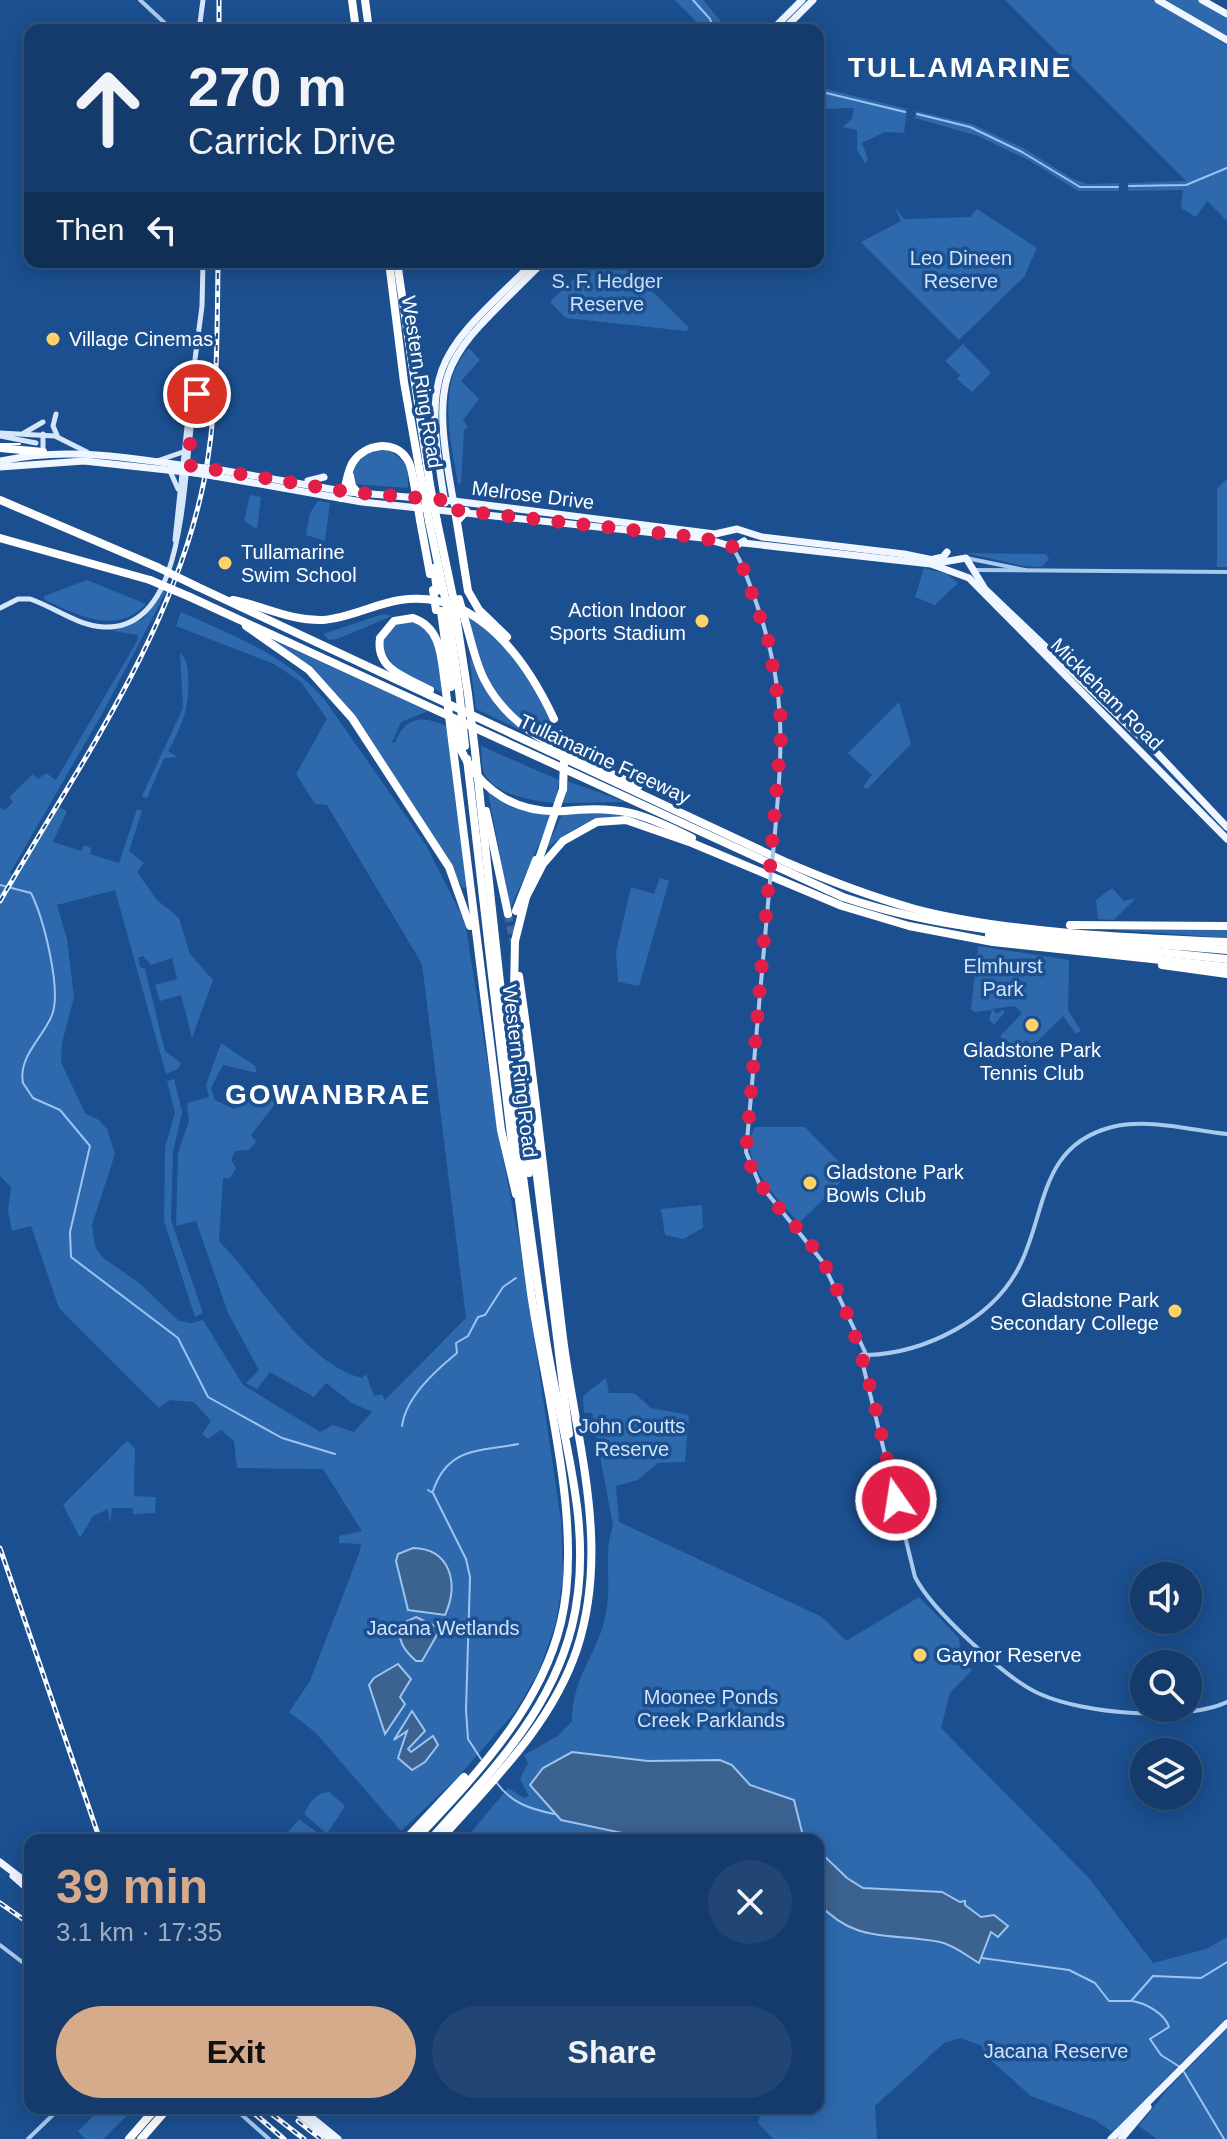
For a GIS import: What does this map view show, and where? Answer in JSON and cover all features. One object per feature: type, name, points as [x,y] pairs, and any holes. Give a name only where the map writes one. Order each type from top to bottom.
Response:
[{"type":"highway","points":[[354,0],[357,24]]},
{"type":"highway","points":[[368,0],[371,24]]},
{"type":"highway","name":"Western Ring Road","points":[[390,268],[409,418],[449,614],[543,1372],[566,1513],[568,1566],[561,1621],[546,1667],[524,1710],[420,1834]]},
{"type":"highway","name":"Western Ring Road","points":[[398,268],[421,484]]},
{"type":"highway","points":[[343,494],[353,461],[366,450],[387,447],[407,458],[421,484],[428,520]]},
{"type":"highway","points":[[0,448],[43,452]]},
{"type":"highway","points":[[349,471],[351,485],[358,493]]},
{"type":"highway","name":"Tullamarine Freeway","points":[[0,500],[157,567],[802,869],[894,902],[951,916],[1227,942]]},
{"type":"highway","points":[[452,504],[471,597],[529,664],[554,719],[564,761],[563,789],[554,823],[525,899],[515,941],[514,991],[576,1495]]},
{"type":"highway","points":[[457,521],[466,511]]},
{"type":"highway","name":"Western Ring Road","points":[[428,520],[444,551],[445,594]]},
{"type":"highway","name":"Tullamarine Freeway","points":[[0,541],[150,580],[779,869],[886,910],[1002,931],[1227,950]]},
{"type":"highway","points":[[445,594],[461,750],[480,780],[499,796],[541,811],[602,807],[642,814],[757,870]]},
{"type":"highway","points":[[221,597],[291,618],[311,620],[345,616],[401,599],[451,604],[479,619],[513,651],[533,678],[554,719]]},
{"type":"highway","points":[[449,614],[487,686],[504,710],[527,731],[728,834]]},
{"type":"highway","points":[[232,616],[309,670],[352,718],[449,867],[463,903],[479,964]]},
{"type":"highway","points":[[524,1222],[505,1153],[479,964],[452,740],[456,689],[429,628],[406,618],[389,625],[379,647],[391,669],[548,750]]},
{"type":"highway","name":"Western Ring Road","points":[[456,689],[475,751],[500,986],[546,1340],[576,1495],[581,1552],[578,1600],[559,1666],[537,1719]]},
{"type":"highway","points":[[475,751],[508,914]]},
{"type":"highway","points":[[525,899],[543,864],[563,841],[585,827],[611,820],[641,823],[875,917],[962,937],[1227,967]]},
{"type":"highway","points":[[533,1229],[508,958],[519,898],[554,823]]},
{"type":"highway","points":[[886,910],[992,936],[1227,959]]},
{"type":"highway","points":[[1025,925],[1227,926]]},
{"type":"highway","points":[[1050,948],[1227,974]]},
{"type":"highway","points":[[444,1834],[537,1719],[576,1651],[593,1570],[590,1501],[575,1427],[519,976]]},
{"type":"highway","points":[[544,1226],[563,1338]]},
{"type":"highway","points":[[411,1834],[467,1778]]},
{"type":"highway","points":[[436,1834],[464,1807]]},
{"type":"highway","points":[[129,2139],[151,2114]]},
{"type":"highway","points":[[141,2139],[163,2114]]},
{"type":"main road","points":[[199,24],[203,0]]},
{"type":"main road","points":[[778,24],[802,0]]},
{"type":"main road","points":[[789,24],[813,0]]},
{"type":"main road","points":[[1158,0],[1227,40]]},
{"type":"main road","points":[[1202,0],[1227,14]]},
{"type":"main road","points":[[0,608],[26,598],[93,626],[110,627],[128,623],[145,611],[155,598],[176,545],[188,469],[203,268]]},
{"type":"main road","points":[[452,504],[433,425],[451,346],[528,268]]},
{"type":"main road","points":[[438,395],[451,363],[465,341],[537,268]]},
{"type":"main road","points":[[176,545],[178,490],[188,469],[183,452],[195,386]]},
{"type":"main road","points":[[56,414],[53,426],[58,437],[87,452]]},
{"type":"main road","points":[[0,434],[23,433],[43,422]]},
{"type":"main road","points":[[23,433],[33,449]]},
{"type":"main road","points":[[0,434],[68,461]]},
{"type":"main road","points":[[33,449],[58,437]]},
{"type":"main road","name":"Melrose Drive","points":[[0,461],[33,449],[68,461],[170,471],[188,469]]},
{"type":"main road","name":"Melrose Drive","points":[[0,467],[33,449]]},
{"type":"main road","name":"Melrose Drive","points":[[43,452],[87,452],[157,461],[188,469],[302,483],[343,494],[431,498],[466,511],[729,533],[734,529],[742,531]]},
{"type":"main road","points":[[157,461],[183,452]]},
{"type":"main road","points":[[170,471],[178,490]]},
{"type":"main road","name":"Melrose Drive","points":[[214,472],[343,494],[452,504],[730,545],[742,544]]},
{"type":"main road","points":[[302,483],[324,477]]},
{"type":"main road","points":[[431,498],[446,486]]},
{"type":"main road","points":[[446,486],[452,504]]},
{"type":"main road","points":[[966,558],[950,561],[839,550],[742,544],[742,531],[759,537],[839,550],[931,564],[959,574],[974,570]]},
{"type":"main road","points":[[729,533],[730,545]]},
{"type":"main road","points":[[932,559],[943,557],[947,552]]},
{"type":"main road","name":"Mickleham Road","points":[[966,558],[978,579],[1017,623]]},
{"type":"main road","points":[[950,561],[959,574]]},
{"type":"main road","name":"Mickleham Road","points":[[959,574],[973,581],[1017,623],[1159,768],[1223,827]]},
{"type":"main road","name":"Mickleham Road","points":[[1077,682],[1158,754],[1223,827],[1227,839]]},
{"type":"main road","points":[[1158,754],[1159,768]]},
{"type":"main road","points":[[2,1864],[24,1880]]},
{"type":"main road","points":[[2,1864],[24,1885]]},
{"type":"main road","points":[[1111,2139],[1227,2023]]},
{"type":"main road","points":[[1121,2139],[1164,2086]]},
{"type":"main road","points":[[299,2114],[330,2139]]},
{"type":"main road","points":[[307,2114],[338,2139]]},
{"type":"street","points":[[140,0],[165,24]]},
{"type":"street","points":[[741,562],[742,544]]},
{"type":"street","points":[[730,545],[741,562],[769,643],[780,697],[782,743],[746,1152],[759,1183],[822,1261],[858,1340],[865,1358],[915,1577],[934,1605],[997,1663],[1037,1693],[1074,1703],[1177,1715],[1203,1712],[1227,1702]]},
{"type":"street","points":[[966,558],[1025,570]]},
{"type":"street","points":[[978,579],[990,568]]},
{"type":"street","points":[[974,570],[1227,572]]},
{"type":"street","points":[[865,1358],[953,1332],[1006,1288],[1022,1261],[1049,1178],[1064,1157],[1083,1141],[1128,1124],[1227,1134]]},
{"type":"street","points":[[0,1945],[24,1963]]},
{"type":"street","points":[[28,2139],[54,2114]]},
{"type":"street","points":[[241,2114],[269,2139]]},
{"type":"green space","points":[[675,0],[703,0],[723,24],[698,24]]},
{"type":"green space","points":[[1005,0],[1152,0],[1227,45],[1227,221],[1207,201],[1196,217],[1181,208],[1183,190],[1128,191],[1128,183],[1186,181]]},
{"type":"green space","points":[[1165,0],[1199,0],[1227,16],[1227,37]]},
{"type":"green space","points":[[824,88],[907,109],[904,133],[885,132],[862,143],[868,160],[865,163],[857,150],[857,130],[843,127],[852,119],[854,108],[824,109]]},
{"type":"green space","points":[[916,111],[972,124],[1025,149],[1073,179],[1088,184],[1119,183],[1119,191],[1078,191],[1030,161],[978,136],[915,118]]},
{"type":"green space","name":"Leo Dineen Reserve","points":[[895,207],[904,219],[970,217],[977,209],[1037,248],[1024,277],[959,340],[861,242],[901,221]]},
{"type":"green space","name":"S. F. Hedger Reserve","points":[[585,268],[629,268],[689,328],[686,331],[566,318],[550,302]]},
{"type":"green space","points":[[963,344],[991,373],[972,392],[957,379],[960,375],[945,361]]},
{"type":"green space","points":[[469,348],[480,360],[461,381],[479,399],[463,420],[468,427],[464,430],[461,484],[458,483],[450,431],[449,395],[452,378]]},
{"type":"green space","points":[[389,449],[408,466],[408,488],[353,484],[357,462],[367,454]]},
{"type":"green space","points":[[1227,479],[1227,567],[1217,567],[1217,489]]},
{"type":"green space","points":[[250,495],[261,497],[257,529],[244,521]]},
{"type":"green space","points":[[318,501],[330,503],[325,541],[306,535],[310,513]]},
{"type":"green space","points":[[966,553],[1046,554],[1049,559],[1042,567],[1023,566]]},
{"type":"green space","points":[[924,568],[947,574],[958,583],[935,605],[915,597]]},
{"type":"green space","points":[[87,580],[146,604],[134,614],[110,621],[84,616],[45,600],[44,596]]},
{"type":"green space","name":"Jacana Wetlands","points":[[163,590],[166,592],[102,714],[10,873],[17,876],[57,806],[67,811],[53,842],[81,851],[84,845],[91,848],[90,854],[119,863],[137,809],[142,811],[129,851],[144,863],[137,872],[157,900],[179,918],[190,954],[213,980],[192,1038],[181,995],[160,1001],[155,985],[177,979],[172,958],[151,965],[143,956],[138,958],[140,967],[145,969],[165,1051],[181,1063],[178,1069],[166,1074],[115,890],[57,905],[67,939],[74,997],[62,1043],[61,1062],[85,1113],[99,1120],[107,1129],[115,1154],[92,1225],[95,1246],[102,1257],[139,1283],[179,1321],[192,1323],[203,1320],[243,1385],[320,1432],[333,1425],[354,1432],[372,1412],[352,1403],[326,1383],[314,1397],[270,1372],[257,1389],[246,1383],[259,1370],[228,1313],[196,1221],[176,1226],[178,1153],[189,1121],[187,1103],[209,1097],[206,1085],[221,1043],[255,1066],[257,1073],[223,1065],[211,1088],[215,1100],[234,1109],[266,1093],[275,1104],[251,1135],[256,1142],[248,1150],[235,1151],[231,1160],[236,1168],[230,1178],[223,1178],[219,1241],[302,1339],[341,1370],[362,1378],[366,1374],[374,1396],[382,1394],[385,1400],[466,1318],[422,964],[327,805],[315,804],[296,774],[327,719],[301,682],[274,664],[176,626],[181,612],[259,648],[293,670],[325,700],[426,845],[465,922],[503,1159],[521,1249],[561,1521],[563,1577],[556,1622],[539,1671],[515,1712],[458,1777],[401,1831],[315,1732],[289,1712],[310,1681],[360,1551],[361,1544],[339,1543],[339,1536],[362,1531],[323,1469],[237,1468],[234,1441],[221,1430],[208,1439],[202,1434],[211,1421],[194,1402],[170,1400],[159,1408],[59,1308],[31,1226],[12,1231],[8,1211],[11,1187],[0,1176],[0,807],[5,810],[13,802],[9,797],[33,774],[38,779],[46,773],[56,780],[137,641],[138,635],[113,631],[143,619]]},
{"type":"green space","points":[[383,614],[392,616],[337,639],[329,640],[323,634]]},
{"type":"green space","points":[[468,615],[510,652],[534,683],[551,717],[555,735],[552,740],[517,717],[494,689],[479,655]]},
{"type":"green space","points":[[410,621],[428,632],[433,641],[439,661],[442,693],[397,668],[385,652],[381,641],[398,623]]},
{"type":"green space","points":[[273,640],[428,711],[401,722],[392,742],[395,743],[404,727],[416,720],[431,720],[448,727],[467,887],[463,888],[348,707],[316,672]]},
{"type":"green space","points":[[180,653],[187,667],[187,706],[168,751],[178,757],[164,758],[147,798],[142,796],[183,708]]},
{"type":"green space","points":[[469,655],[494,701],[526,733],[476,709]]},
{"type":"green space","points":[[899,702],[911,744],[867,789],[863,787],[872,775],[848,753]]},
{"type":"green space","points":[[481,746],[559,780],[556,803],[516,796],[489,781],[484,773]]},
{"type":"green space","points":[[567,781],[626,802],[563,803]]},
{"type":"green space","points":[[488,792],[522,810],[552,815],[510,909]]},
{"type":"green space","points":[[620,811],[663,827],[620,817],[597,820],[576,828],[546,849],[563,813]]},
{"type":"green space","points":[[660,878],[669,881],[639,986],[618,982],[616,952],[631,887],[654,894]]},
{"type":"green space","points":[[1112,888],[1124,901],[1136,898],[1114,920],[1098,919],[1096,900]]},
{"type":"green space","points":[[1117,927],[1227,929],[1227,938],[1117,930]]},
{"type":"green space","name":"Elmhurst Park","points":[[978,946],[1069,960],[1068,1010],[1081,1031],[1076,1034],[1063,1016],[1033,1046],[1026,1040],[1015,1051],[1000,1036],[1022,1013],[1015,1006],[992,1009],[997,1014],[1002,1010],[1005,1012],[994,1025],[989,1019],[992,1010],[974,1012],[971,1009]]},
{"type":"green space","points":[[174,1079],[182,1112],[173,1152],[171,1220],[203,1313],[195,1317],[164,1221],[165,1147],[175,1113],[167,1081]]},
{"type":"green space","points":[[755,1127],[805,1127],[850,1173],[799,1223],[771,1191],[755,1165],[750,1139]]},
{"type":"green space","points":[[702,1205],[703,1228],[683,1239],[665,1235],[661,1209]]},
{"type":"green space","name":"Moonee Ponds Creek Parklands","points":[[606,1378],[609,1393],[634,1393],[651,1408],[689,1415],[685,1462],[658,1463],[638,1480],[616,1486],[619,1522],[822,1617],[846,1641],[919,1597],[959,1638],[961,1657],[972,1670],[950,1693],[941,1728],[1089,1878],[1153,1963],[1206,1949],[1227,1937],[1227,2017],[1112,2132],[1095,2120],[1031,2096],[985,2055],[982,2046],[961,2038],[944,2043],[875,2106],[877,2139],[773,2139],[758,2123],[760,2114],[824,2114],[824,1834],[470,1834],[508,1788],[524,1798],[529,1796],[520,1779],[528,1763],[524,1755],[558,1736],[572,1721],[576,1690],[603,1627],[608,1602],[609,1546],[613,1526],[592,1413],[584,1413],[583,1396]]},
{"type":"green space","points":[[127,1441],[135,1449],[134,1496],[156,1497],[155,1513],[133,1514],[133,1508],[112,1508],[110,1524],[108,1509],[93,1516],[80,1538],[63,1505]]},
{"type":"green space","points":[[329,1792],[345,1806],[327,1834],[304,1814],[317,1796]]},
{"type":"green space","points":[[299,1819],[319,1834],[286,1834]]},
{"type":"green space","points":[[1227,2029],[1227,2139],[1157,2139],[1139,2126],[1166,2091]]},
{"type":"green space","points":[[95,2114],[129,2114],[103,2139],[85,2139],[78,2131]]},
{"type":"shaded area","points":[[413,1548],[426,1550],[444,1561],[451,1580],[445,1615],[408,1610],[396,1561],[398,1554]]},
{"type":"shaded area","points":[[416,1617],[437,1627],[438,1633],[422,1661],[416,1661],[408,1653],[400,1635],[401,1624]]},
{"type":"shaded area","points":[[398,1664],[411,1679],[400,1697],[405,1704],[385,1734],[369,1685],[374,1678]]},
{"type":"shaded area","points":[[412,1711],[425,1731],[408,1749],[411,1752],[433,1736],[438,1745],[425,1762],[412,1770],[398,1758],[407,1731],[394,1740]]},
{"type":"shaded area","points":[[572,1752],[648,1761],[720,1760],[732,1765],[750,1785],[794,1800],[804,1834],[627,1834],[561,1820],[530,1785],[543,1768]]},
{"type":"shaded area","points":[[824,1856],[847,1878],[863,1888],[942,1892],[960,1902],[965,1901],[965,1905],[981,1917],[994,1915],[1008,1926],[998,1937],[991,1932],[979,1963],[940,1942],[861,1931],[824,1909]]},
{"type":"waterway","points":[[693,0],[712,24]]},
{"type":"waterway","points":[[824,92],[905,112]]},
{"type":"waterway","points":[[917,114],[970,127],[1022,152],[1080,187],[1118,187]]},
{"type":"waterway","points":[[1129,186],[1186,185],[1227,168]]},
{"type":"waterway","points":[[0,885],[31,893],[46,935],[55,988],[52,1015],[24,1064],[23,1083],[33,1098],[60,1110],[90,1146],[70,1232],[71,1257],[178,1338],[208,1397],[282,1438],[335,1454]]},
{"type":"waterway","points":[[402,1426],[415,1395],[457,1353],[456,1343],[468,1336],[478,1317],[485,1315],[503,1287],[516,1278]]},
{"type":"waterway","points":[[433,1491],[439,1476],[456,1458],[518,1444]]},
{"type":"waterway","points":[[428,1490],[433,1493],[466,1559],[470,1577],[466,1710],[468,1739],[481,1759]]},
{"type":"waterway","points":[[496,1782],[522,1804],[554,1814]]},
{"type":"waterway","points":[[982,1958],[1069,1970],[1095,1983],[1109,2001],[1131,2001],[1153,1976],[1201,1978],[1227,1962]]},
{"type":"waterway","points":[[1132,2001],[1154,2010],[1167,2022],[1169,2027],[1150,2039],[1161,2055],[1180,2067]]},
{"type":"waterway","points":[[1184,2072],[1224,2139]]},
{"type":"tunnel","points":[[508,914],[514,945]]},
{"type":"tram line","points":[[0,444],[20,444]]},
{"type":"railway","points":[[219,0],[219,24]]},
{"type":"railway","points":[[0,901],[119,698],[170,592],[189,538],[204,481],[212,427],[218,268]]},
{"type":"railway","points":[[0,1548],[98,1834]]},
{"type":"railway","points":[[0,1903],[24,1920]]},
{"type":"railway","points":[[255,2114],[284,2139]]},
{"type":"railway","points":[[272,2114],[304,2139]]},
{"type":"railway","points":[[298,2121],[321,2139]]},
{"type":"place","name":"Village Cinemas","points":[[53,339]]},
{"type":"place","name":"Tullamarine Swim School","points":[[225,563]]},
{"type":"place","name":"Action Indoor Sports Stadium","points":[[702,621]]},
{"type":"place","name":"Gladstone Park Tennis Club","points":[[1032,1025]]},
{"type":"place","name":"Gladstone Park Bowls Club","points":[[810,1183]]},
{"type":"place","name":"Gladstone Park Secondary College","points":[[1175,1311]]},
{"type":"place","name":"Gaynor Reserve","points":[[920,1655]]},
{"type":"district","name":"TULLAMARINE","points":[[960,67]]},
{"type":"district","name":"GOWANBRAE","points":[[328,1094]]},
{"type":"route","points":[[197,394],[187,465],[264,475],[348,492],[444,500],[446,509],[703,538],[732,546],[741,562],[774,660],[782,725],[746,1152],[759,1183],[822,1261],[844,1307],[858,1340],[896,1500]]},
{"type":"park label","name":"John Coutts Reserve","points":[[632,1438]]},
{"type":"park label","name":"Jacana Reserve","points":[[1056,2051]]}]
